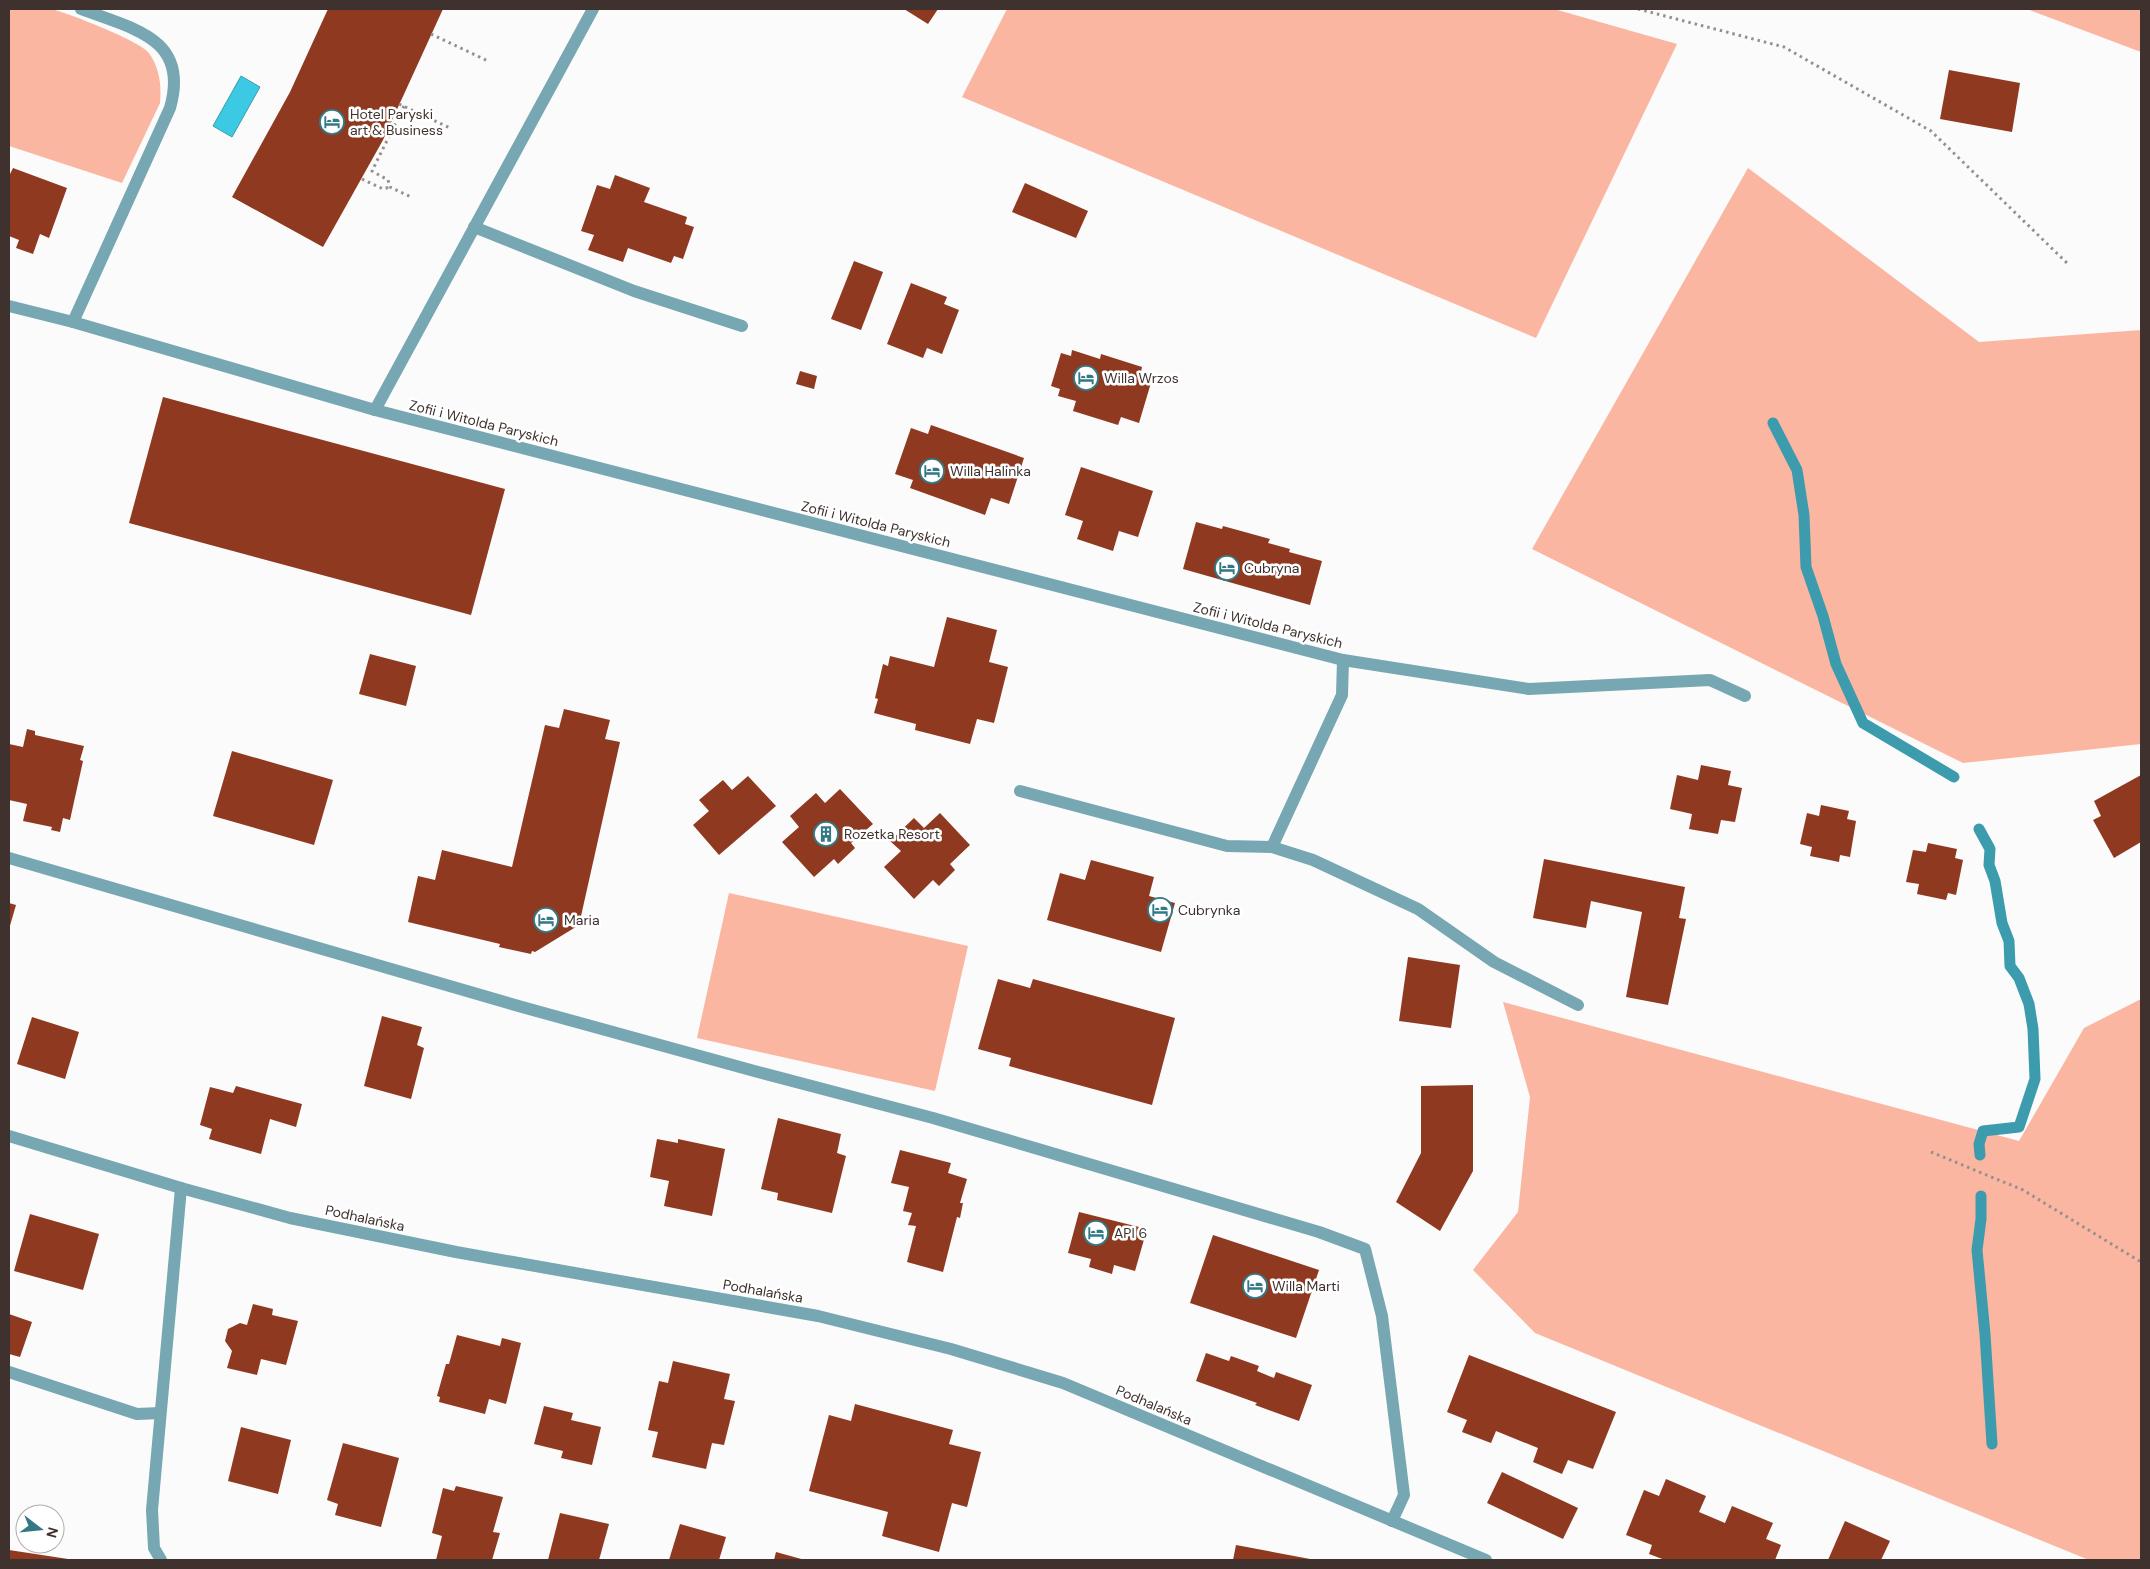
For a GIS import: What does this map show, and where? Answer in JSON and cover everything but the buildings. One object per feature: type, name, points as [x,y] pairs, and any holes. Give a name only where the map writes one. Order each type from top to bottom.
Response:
[{"type":"street","points":[[73,322],[170,108],[175,86],[173,65],[166,51],[152,39],[81,9]]},
{"type":"street","points":[[375,410],[592,9]]},
{"type":"street","points":[[474,227],[634,291],[742,326]]},
{"type":"street","name":"Zofii i Witolda Paryskich","points":[[9,306],[73,322],[375,410],[1343,660],[1529,689],[1710,680],[1746,696]]},
{"type":"street","points":[[1272,847],[1342,695],[1343,660]]},
{"type":"street","points":[[1020,791],[1227,846],[1272,847],[1313,860],[1418,909],[1494,962],[1578,1005]]},
{"type":"street","points":[[9,858],[522,1007],[933,1118],[1319,1232],[1365,1249],[1382,1316],[1404,1496],[1392,1521]]},
{"type":"street","name":"Podhalańska","points":[[9,1136],[290,1218],[818,1316],[951,1349],[1062,1383],[1486,1560]]},
{"type":"street","points":[[160,1560],[154,1548],[152,1510],[182,1188]]},
{"type":"street","points":[[9,1372],[137,1414],[160,1413]]},
{"type":"path","points":[[1638,9],[1784,47],[1931,131],[2068,264]]},
{"type":"path","points":[[432,34],[488,61]]},
{"type":"path","points":[[399,104],[450,128]]},
{"type":"path","points":[[390,187],[388,180],[372,171],[404,106]]},
{"type":"path","points":[[362,179],[383,189],[390,187],[411,197]]},
{"type":"path","points":[[1931,1152],[2023,1190],[2141,1262]]},
{"type":"shaded area","points":[[9,9],[51,9],[102,27],[130,40],[147,51],[151,56],[159,76],[160,103],[122,183],[9,146]]},
{"type":"shaded area","points":[[1007,9],[1554,9],[1677,44],[1536,338],[962,97]]},
{"type":"shaded area","points":[[2027,9],[2141,9],[2141,52]]},
{"type":"shaded area","points":[[1748,168],[1979,342],[2141,330],[2141,744],[1963,763],[1532,549]]},
{"type":"shaded area","points":[[729,893],[968,946],[935,1091],[697,1038]]},
{"type":"shaded area","points":[[2141,999],[2141,1560],[2089,1560],[1535,1333],[1473,1270],[1518,1212],[1530,1097],[1503,1002],[2019,1141],[2084,1028]]},
{"type":"water","points":[[241,76],[260,87],[232,137],[213,126]]},
{"type":"waterway","points":[[1773,423],[1797,470],[1804,515],[1806,567],[1823,616],[1836,664],[1863,723],[1954,777]]},
{"type":"waterway","points":[[1979,829],[1990,849],[1989,865],[1995,881],[2002,923],[2009,941],[2010,966],[2019,978],[2029,1004],[2033,1029],[2035,1079],[2019,1127],[1983,1131],[1979,1144],[1980,1155]]},
{"type":"waterway","points":[[1981,1196],[1981,1219],[1977,1250],[1985,1334],[1992,1444]]},
{"type":"place","name":"Hotel Paryski art & Business","points":[[332,122]]},
{"type":"place","name":"Willa Wrzos","points":[[1086,378]]},
{"type":"place","name":"Willa Halinka","points":[[932,471]]},
{"type":"place","name":"Cubryna","points":[[1227,568]]},
{"type":"place","name":"Rozetka Resort","points":[[826,834]]},
{"type":"place","name":"Cubrynka","points":[[1160,910]]},
{"type":"place","name":"Maria","points":[[546,920]]},
{"type":"place","name":"API 6","points":[[1096,1233]]},
{"type":"place","name":"Willa Marti","points":[[1255,1286]]}]
